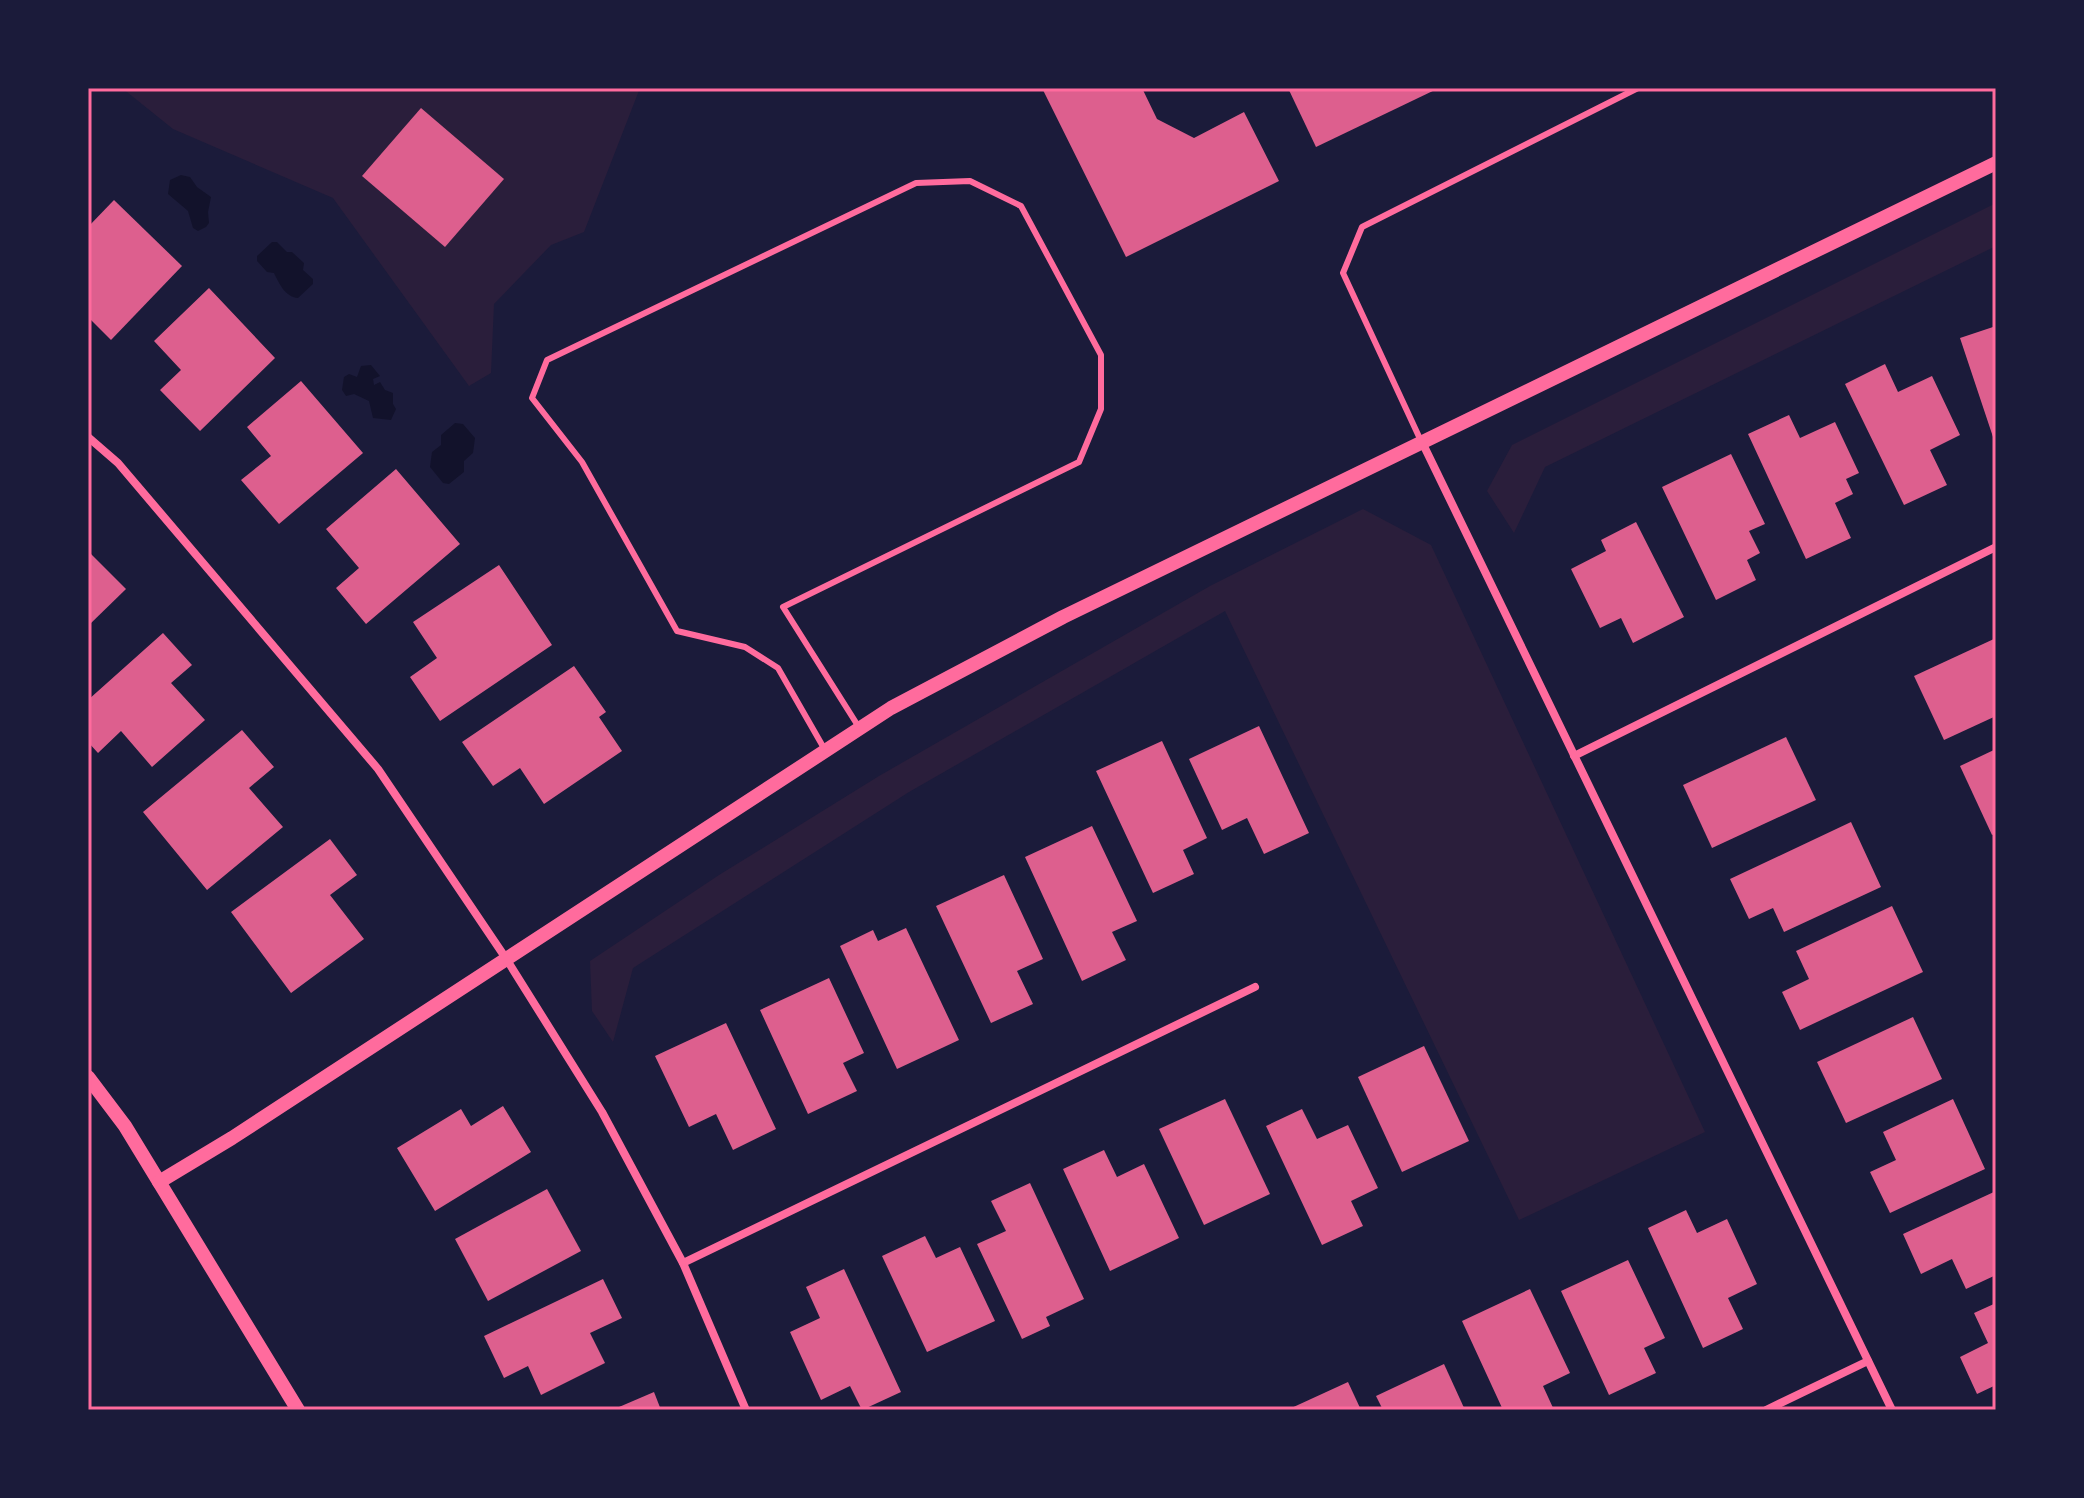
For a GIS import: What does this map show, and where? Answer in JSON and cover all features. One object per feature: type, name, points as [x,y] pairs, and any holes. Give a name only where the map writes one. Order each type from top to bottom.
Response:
[{"type":"street","points":[[159,1182],[507,960],[891,708],[1063,617],[1996,163]]},
{"type":"street","points":[[88,437],[118,463],[378,769],[507,960],[602,1112],[683,1263],[746,1410]]},
{"type":"street","points":[[1422,442],[1892,1410]]},
{"type":"street","points":[[1574,756],[1996,547]]},
{"type":"street","points":[[683,1263],[1255,987]]},
{"type":"street","points":[[88,1077],[125,1126],[298,1410]]},
{"type":"street","points":[[1766,1410],[1868,1361]]},
{"type":"lane","points":[[1422,442],[1343,273],[1362,227],[1638,88]]},
{"type":"lane","points":[[826,751],[778,668],[745,647],[677,631],[582,462],[532,398],[547,360],[916,183],[970,181],[1021,206],[1101,355],[1101,409],[1079,462],[783,607],[860,729]]},
{"type":"shaded area","points":[[122,88],[640,88],[584,232],[551,245],[494,304],[491,373],[469,386],[333,198],[173,129]]},
{"type":"shaded area","points":[[181,175],[190,177],[197,187],[211,197],[209,223],[198,231],[193,228],[188,211],[168,194],[170,180]]},
{"type":"shaded area","points":[[1996,203],[1996,246],[1545,467],[1514,533],[1487,491],[1512,445]]},
{"type":"shaded area","points":[[272,242],[292,252],[304,263],[303,270],[313,279],[313,284],[298,298],[286,292],[274,273],[267,272],[257,261],[257,256]]},
{"type":"shaded area","points":[[371,365],[380,376],[373,379],[374,385],[380,382],[385,390],[393,393],[396,409],[391,420],[373,418],[369,401],[354,394],[346,396],[342,390],[344,377],[349,374],[357,377],[361,366]]},
{"type":"shaded area","points":[[455,423],[463,424],[475,438],[473,453],[464,461],[464,472],[449,484],[443,483],[430,467],[432,452],[441,445],[441,435]]},
{"type":"shaded area","points":[[1363,509],[1431,545],[1705,1132],[1519,1220],[1225,611],[909,792],[633,968],[613,1042],[592,1011],[590,961],[719,875],[879,776],[1210,586]]},
{"type":"building","points":[[1042,88],[1142,88],[1157,119],[1194,138],[1244,112],[1279,181],[1126,257]]},
{"type":"building","points":[[1288,88],[1439,88],[1316,147]]},
{"type":"building","points":[[421,108],[504,179],[445,247],[362,176]]},
{"type":"building","points":[[114,200],[182,266],[111,340],[88,317],[88,227]]},
{"type":"building","points":[[209,288],[275,358],[200,431],[160,390],[181,370],[154,341]]},
{"type":"building","points":[[1996,326],[1996,443],[1995,443],[1960,338]]},
{"type":"building","points":[[1885,364],[1898,392],[1932,376],[1960,435],[1930,450],[1947,485],[1904,505],[1845,384]]},
{"type":"building","points":[[301,381],[363,453],[279,524],[241,480],[271,456],[247,427]]},
{"type":"building","points":[[1789,415],[1800,438],[1835,422],[1859,473],[1846,479],[1853,494],[1835,503],[1851,538],[1806,559],[1748,434]]},
{"type":"building","points":[[1731,454],[1765,524],[1749,531],[1760,553],[1747,560],[1756,580],[1716,600],[1662,487]]},
{"type":"building","points":[[396,469],[460,544],[366,624],[336,588],[359,568],[326,529]]},
{"type":"building","points":[[1636,522],[1684,617],[1633,643],[1621,618],[1600,628],[1571,569],[1606,551],[1601,540]]},
{"type":"building","points":[[88,551],[126,589],[88,626]]},
{"type":"building","points":[[499,565],[552,645],[440,721],[410,677],[437,658],[413,622]]},
{"type":"building","points":[[163,633],[192,665],[171,683],[205,720],[152,767],[121,731],[98,753],[88,742],[88,700]]},
{"type":"building","points":[[1996,638],[1996,716],[1944,740],[1914,676]]},
{"type":"building","points":[[574,666],[606,712],[599,717],[622,751],[544,804],[520,768],[493,786],[462,742]]},
{"type":"building","points":[[1259,726],[1309,833],[1264,854],[1247,818],[1222,830],[1189,759]]},
{"type":"building","points":[[242,730],[274,767],[249,788],[283,827],[207,890],[143,812]]},
{"type":"building","points":[[1786,737],[1816,800],[1712,848],[1683,785]]},
{"type":"building","points":[[1162,741],[1207,838],[1183,850],[1194,874],[1153,893],[1096,771]]},
{"type":"building","points":[[1996,749],[1996,833],[1992,835],[1960,766]]},
{"type":"building","points":[[1851,822],[1881,887],[1784,932],[1773,908],[1749,919],[1730,879]]},
{"type":"building","points":[[1092,826],[1137,921],[1112,932],[1126,960],[1082,981],[1025,857]]},
{"type":"building","points":[[330,839],[357,875],[330,895],[364,939],[291,993],[231,912]]},
{"type":"building","points":[[1004,875],[1043,959],[1017,971],[1033,1004],[991,1023],[936,906]]},
{"type":"building","points":[[1892,906],[1923,972],[1800,1030],[1782,992],[1809,979],[1796,951]]},
{"type":"building","points":[[906,928],[959,1040],[897,1069],[840,946],[873,930],[878,941]]},
{"type":"building","points":[[829,978],[864,1053],[843,1063],[857,1091],[808,1114],[760,1010]]},
{"type":"building","points":[[1913,1017],[1942,1079],[1846,1123],[1817,1062]]},
{"type":"building","points":[[726,1023],[776,1129],[733,1150],[716,1114],[689,1127],[655,1056]]},
{"type":"building","points":[[1424,1046],[1469,1141],[1402,1172],[1358,1077]]},
{"type":"building","points":[[1225,1099],[1270,1194],[1204,1225],[1159,1129]]},
{"type":"building","points":[[1953,1099],[1985,1169],[1890,1213],[1870,1172],[1896,1160],[1883,1132]]},
{"type":"building","points":[[503,1106],[531,1152],[435,1211],[397,1148],[461,1109],[471,1126]]},
{"type":"building","points":[[1302,1109],[1317,1139],[1348,1125],[1378,1188],[1351,1201],[1363,1226],[1322,1245],[1266,1126]]},
{"type":"building","points":[[1104,1150],[1117,1177],[1144,1164],[1179,1238],[1110,1271],[1063,1169]]},
{"type":"building","points":[[1030,1183],[1084,1299],[1046,1317],[1050,1326],[1022,1339],[977,1244],[1006,1231],[991,1201]]},
{"type":"building","points":[[547,1189],[581,1251],[488,1301],[455,1239]]},
{"type":"building","points":[[1996,1191],[1996,1275],[1966,1289],[1952,1259],[1921,1274],[1903,1234]]},
{"type":"building","points":[[1686,1210],[1697,1233],[1727,1219],[1757,1284],[1728,1298],[1743,1329],[1703,1348],[1648,1228]]},
{"type":"building","points":[[925,1236],[936,1258],[960,1247],[995,1321],[927,1352],[882,1256]]},
{"type":"building","points":[[1628,1260],[1665,1338],[1644,1348],[1656,1373],[1609,1395],[1561,1291]]},
{"type":"building","points":[[844,1269],[901,1392],[862,1410],[850,1386],[821,1400],[790,1332],[820,1318],[806,1287]]},
{"type":"building","points":[[603,1279],[622,1318],[590,1333],[605,1363],[541,1395],[528,1366],[504,1378],[484,1336]]},
{"type":"building","points":[[1530,1289],[1570,1373],[1543,1386],[1554,1410],[1503,1410],[1462,1321]]},
{"type":"building","points":[[1996,1303],[1996,1385],[1977,1394],[1960,1357],[1988,1343],[1974,1313]]},
{"type":"building","points":[[1444,1364],[1465,1410],[1383,1410],[1376,1396]]},
{"type":"building","points":[[1348,1382],[1361,1410],[1287,1410]]},
{"type":"building","points":[[654,1392],[661,1410],[612,1410]]}]
